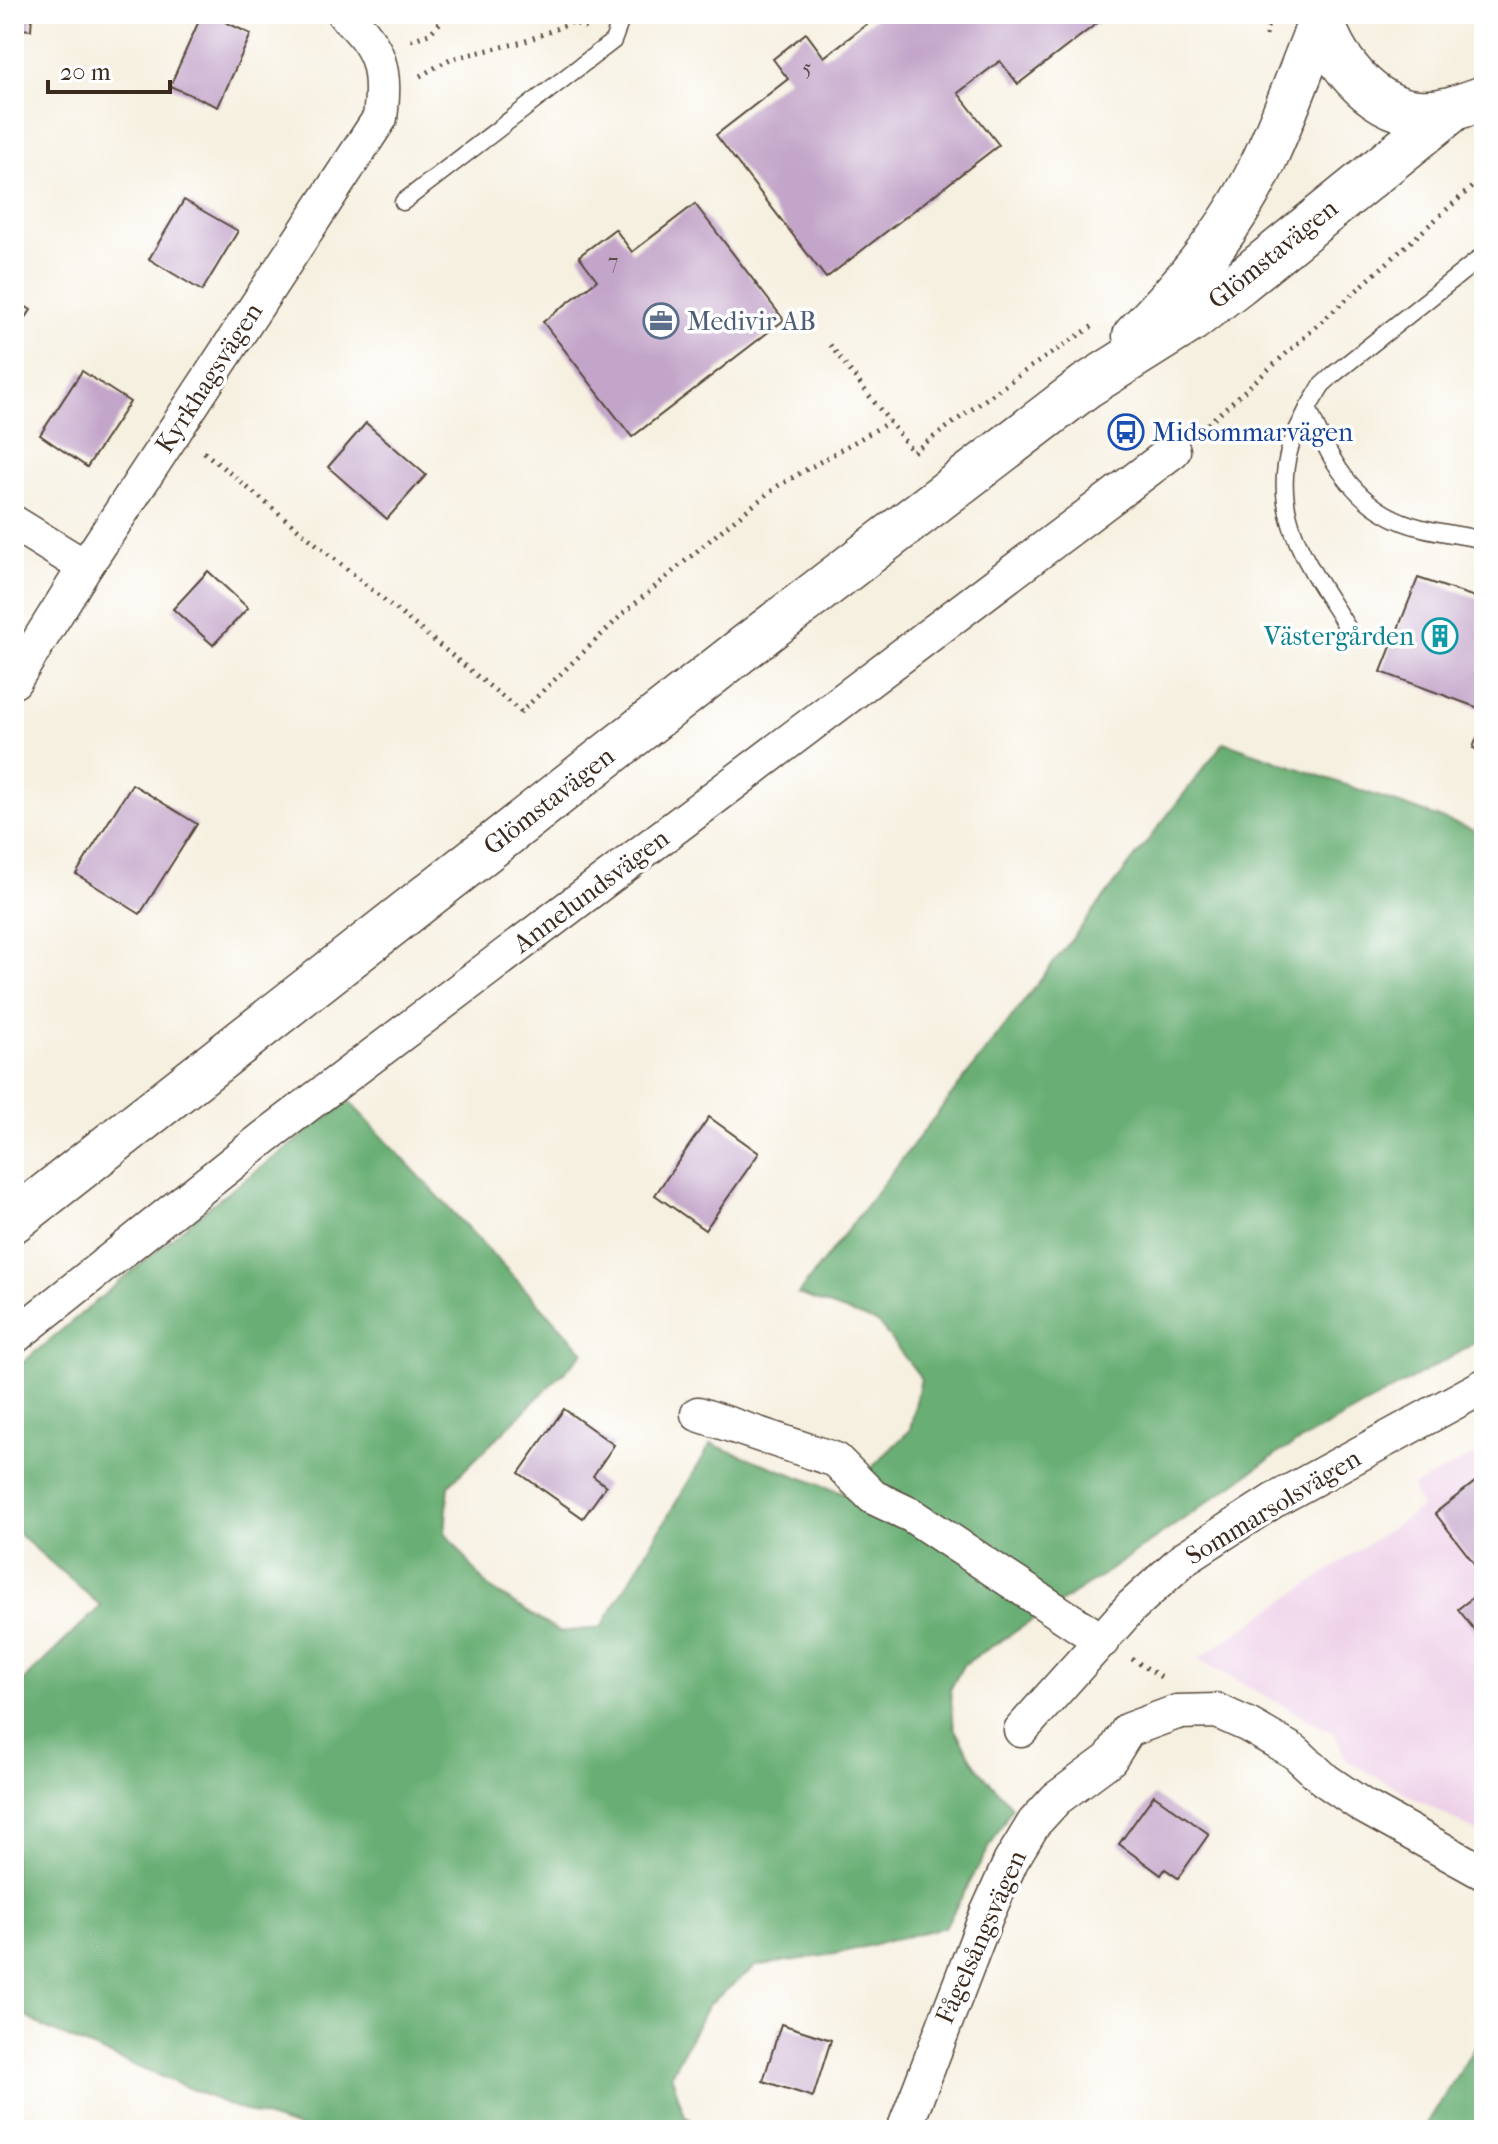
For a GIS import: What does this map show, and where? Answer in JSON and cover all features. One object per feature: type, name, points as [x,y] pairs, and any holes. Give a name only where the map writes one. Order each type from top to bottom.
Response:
[{"type":"main road","name":"Glömstavägen","points":[[1321,16],[1330,41],[1352,73],[1390,105],[1414,113],[1468,104]]},
{"type":"main road","name":"Glömstavägen","points":[[1086,386],[1165,306],[1230,221],[1266,157],[1321,16]]},
{"type":"main road","name":"Glömstavägen","points":[[14,1220],[739,652],[1086,386],[1213,303],[1468,104]]},
{"type":"street","points":[[344,14],[365,35],[380,74]]},
{"type":"street","name":"Kyrkhagsvägen","points":[[14,681],[85,567],[380,118],[380,74]]},
{"type":"street","name":"Annelundsvägen","points":[[14,1337],[265,1137],[1173,451]]},
{"type":"street","points":[[14,523],[85,567]]},
{"type":"street","name":"Sommarsolsvägen","points":[[1021,1730],[1154,1584],[1224,1531],[1484,1386]]},
{"type":"street","points":[[698,1414],[836,1460],[873,1497],[913,1516],[1102,1641]]},
{"type":"street","name":"Fågelsångsvägen","points":[[904,2130],[987,1914],[1011,1861],[1034,1823],[1056,1799],[1110,1759],[1128,1730],[1177,1712],[1217,1711],[1295,1752],[1325,1780],[1363,1806],[1484,1873]]},
{"type":"lane","points":[[403,202],[613,41],[623,14]]},
{"type":"lane","points":[[1347,627],[1298,548],[1285,507],[1285,470],[1290,447],[1322,385],[1484,255]]},
{"type":"lane","points":[[1308,408],[1335,466],[1369,502],[1402,521],[1484,540]]},
{"type":"path","points":[[380,74],[449,14]]},
{"type":"path","points":[[380,74],[523,42],[573,22],[613,41]]},
{"type":"path","points":[[1173,451],[1213,420],[1484,176]]},
{"type":"path","points":[[830,345],[913,452],[1026,370],[1096,324]]},
{"type":"path","points":[[175,429],[521,712],[624,613],[729,524],[778,486],[889,422]]},
{"type":"shaded area","points":[[1484,1450],[1484,1836],[1346,1760],[1335,1734],[1198,1659],[1421,1508],[1412,1487]]},
{"type":"green space","points":[[1224,742],[1477,831],[1484,838],[1484,1335],[1462,1351],[1277,1454],[1103,1575],[963,1665],[950,1690],[954,1728],[976,1766],[1012,1807],[945,1927],[835,1954],[756,1966],[708,2005],[671,2074],[685,2116],[706,2130],[304,2130],[234,2107],[49,2030],[14,2009],[14,1690],[101,1606],[14,1530],[14,1370],[211,1205],[349,1101],[584,1352],[449,1485],[445,1532],[488,1587],[559,1632],[601,1628],[711,1444],[845,1494],[910,1430],[921,1378],[878,1323],[798,1294]]},
{"type":"green space","points":[[1484,2032],[1484,2130],[1423,2130]]},
{"type":"building","points":[[14,14],[32,14],[31,30],[21,29],[17,72],[14,72]]},
{"type":"building","points":[[202,14],[251,34],[218,107],[170,86]]},
{"type":"building","points":[[880,14],[1109,14],[1018,84],[1000,61],[958,93],[999,145],[826,278],[716,135],[788,79],[773,59],[806,33],[824,57]]},
{"type":"building","points":[[184,200],[238,231],[202,291],[149,259]]},
{"type":"building","points":[[695,204],[784,320],[632,437],[543,322],[597,280],[579,256],[615,229],[632,252]]},
{"type":"building","points":[[14,299],[31,310],[14,336]]},
{"type":"building","points":[[82,371],[130,402],[87,467],[40,435]]},
{"type":"building","points":[[366,423],[426,475],[387,519],[328,467]]},
{"type":"building","points":[[208,571],[248,608],[213,645],[173,609]]},
{"type":"building","name":"Västergården","points":[[1418,578],[1484,600],[1484,710],[1381,672]]},
{"type":"building","points":[[1484,719],[1484,752],[1473,748]]},
{"type":"building","points":[[132,784],[197,824],[140,914],[76,874]]},
{"type":"building","points":[[709,1117],[759,1153],[705,1230],[655,1195]]},
{"type":"building","points":[[564,1409],[614,1445],[593,1476],[606,1486],[583,1518],[519,1473]]},
{"type":"building","points":[[1475,1482],[1484,1494],[1484,1576],[1435,1513]]},
{"type":"building","points":[[1484,1589],[1484,1642],[1458,1609]]},
{"type":"building","points":[[1154,1795],[1209,1834],[1178,1878],[1165,1869],[1161,1875],[1119,1844]]},
{"type":"building","points":[[781,2024],[831,2040],[813,2097],[763,2081]]},
{"type":"place","name":"Medivir AB","points":[[661,321]]},
{"type":"place","name":"Midsommarvägen","points":[[1126,432]]},
{"type":"place","name":"Västergården","points":[[1440,636]]}]
